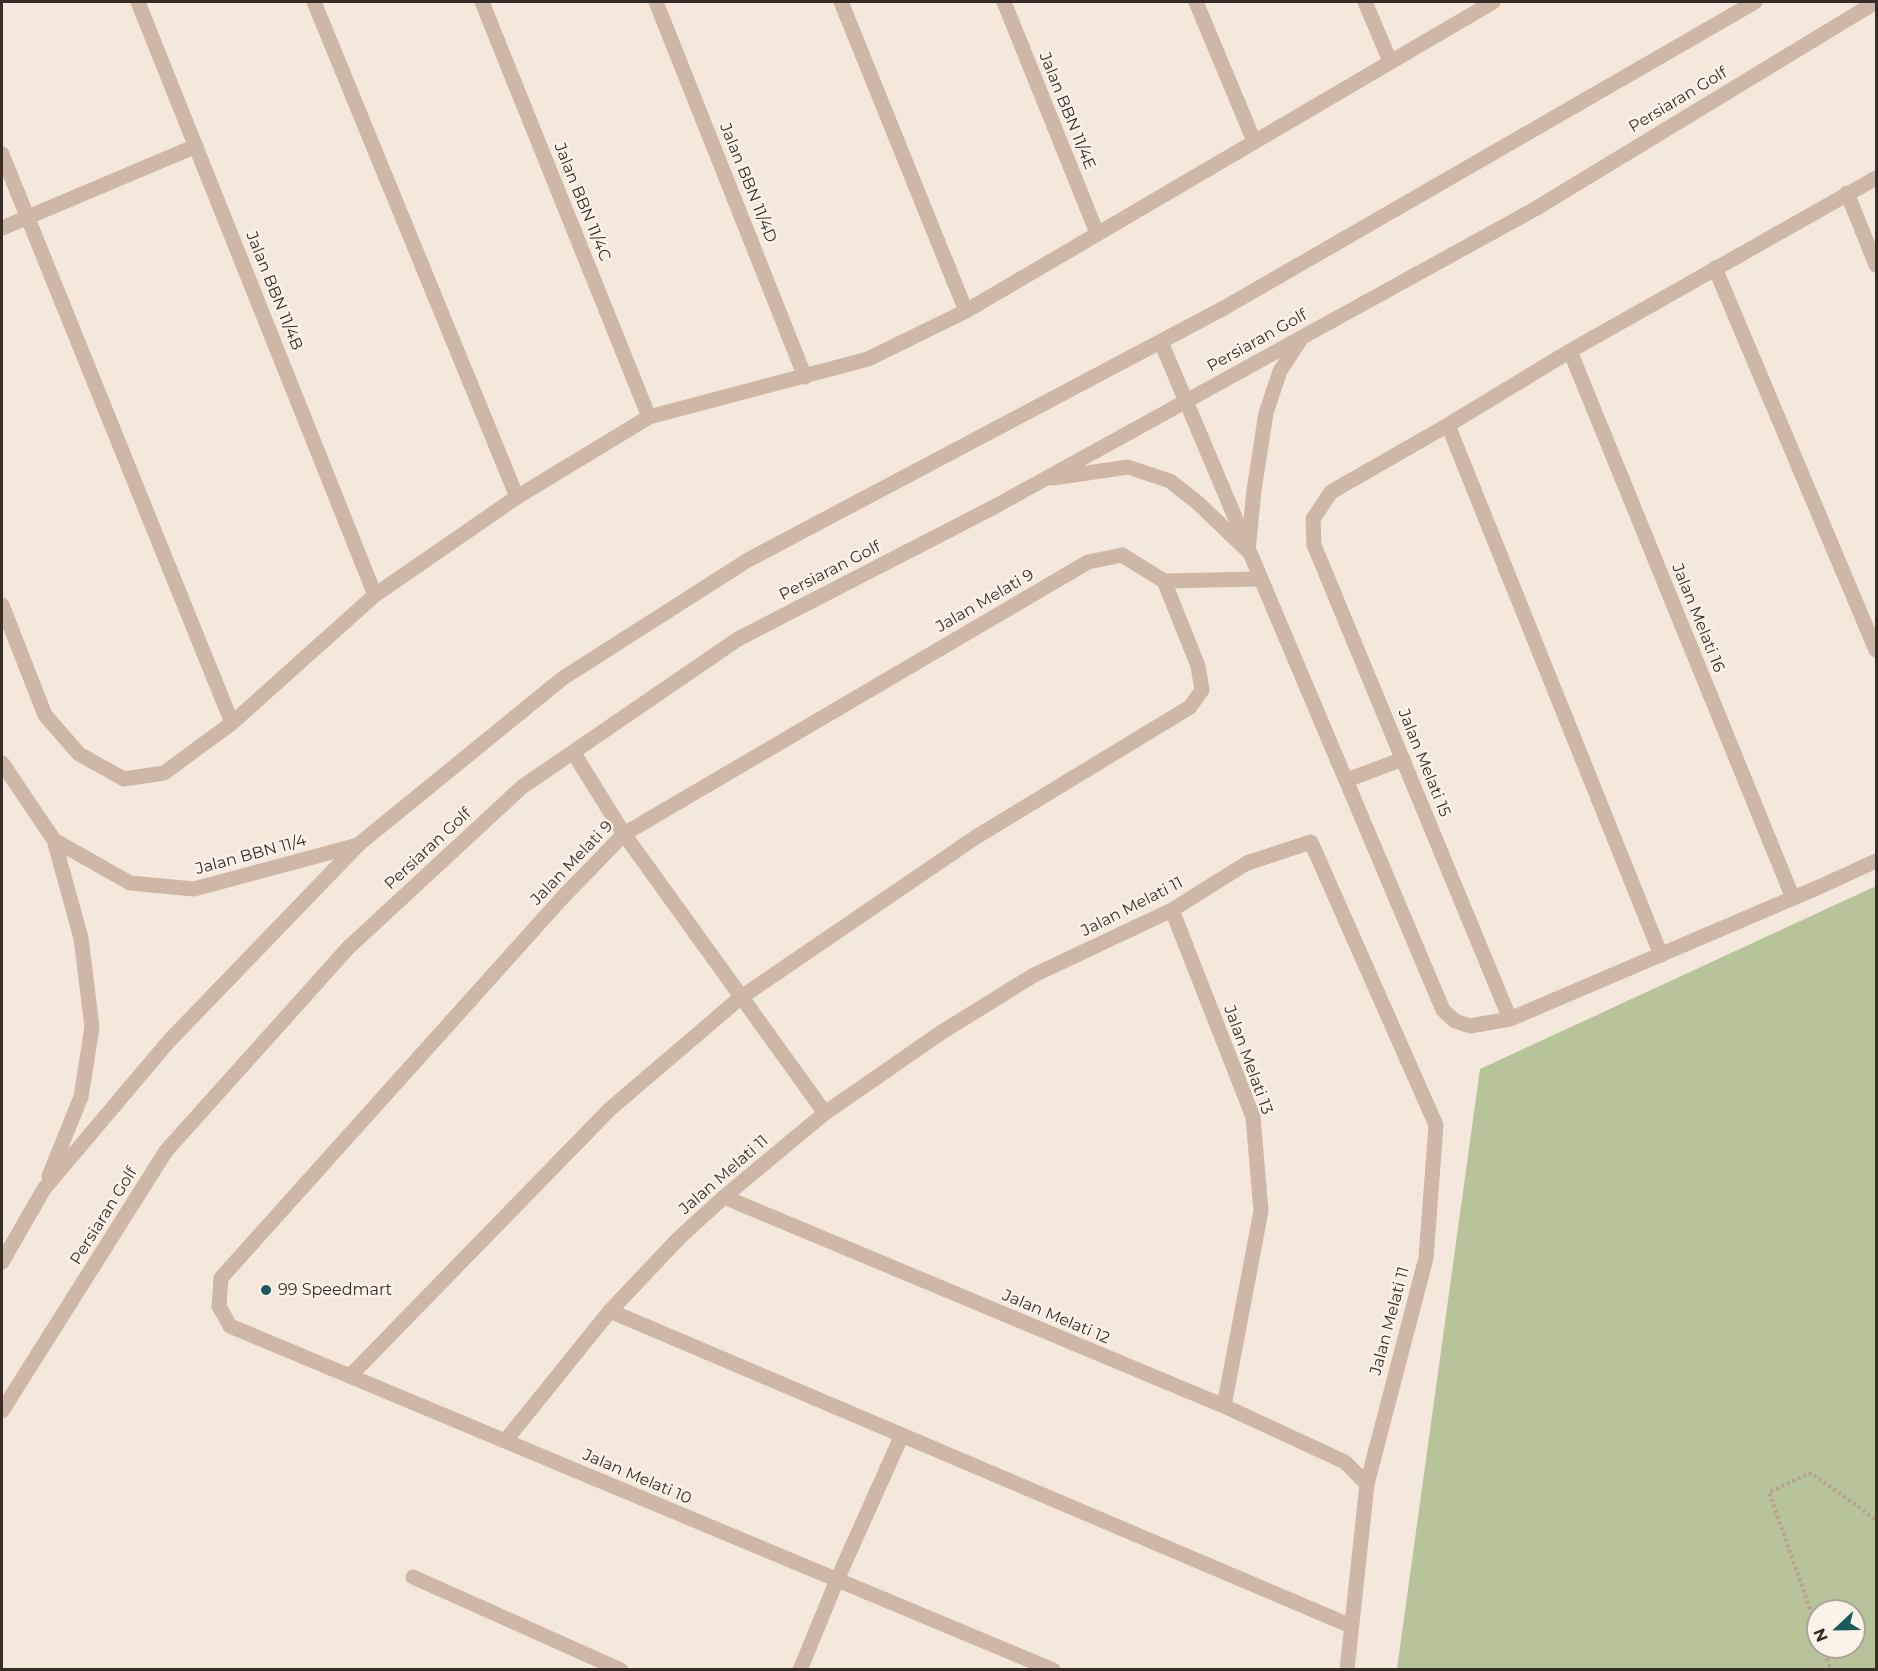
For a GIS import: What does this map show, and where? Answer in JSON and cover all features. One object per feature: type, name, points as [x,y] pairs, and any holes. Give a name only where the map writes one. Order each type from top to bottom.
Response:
[{"type":"street","name":"Jalan BBN 11/4B","points":[[138,2],[375,595]]},
{"type":"street","points":[[314,2],[517,497]]},
{"type":"street","name":"Jalan BBN 11/4C","points":[[482,2],[649,417]]},
{"type":"street","name":"Jalan BBN 11/4D","points":[[656,2],[805,377]]},
{"type":"street","points":[[841,2],[966,311]]},
{"type":"street","name":"Jalan BBN 11/4E","points":[[1004,2],[1097,233]]},
{"type":"street","points":[[1196,2],[1254,141]]},
{"type":"street","points":[[1365,2],[1390,61]]},
{"type":"street","points":[[2,605],[45,715],[79,754],[124,779],[164,773],[232,723],[375,595],[517,497],[649,417],[868,359],[966,311],[1493,2]]},
{"type":"street","points":[[2,1262],[44,1189],[169,1041],[359,844],[562,678],[748,560],[1224,308],[1755,2]]},
{"type":"street","name":"Persiaran Golf","points":[[2,1411],[166,1151],[348,948],[522,787],[738,639],[1044,480],[1535,209],[1876,2]]},
{"type":"street","points":[[2,228],[196,146]]},
{"type":"street","points":[[2,154],[232,723]]},
{"type":"street","points":[[1661,955],[1448,425],[1570,351],[1876,178]]},
{"type":"street","points":[[1847,193],[1876,265]]},
{"type":"street","points":[[1715,268],[1876,650]]},
{"type":"street","points":[[1248,551],[1254,490],[1266,413],[1280,371],[1302,337]]},
{"type":"street","points":[[1161,342],[1259,579],[1347,780],[1443,1010],[1455,1021],[1470,1026],[1510,1019],[1876,861]]},
{"type":"street","name":"Jalan Melati 16","points":[[1570,351],[1793,898]]},
{"type":"street","name":"Jalan Melati 15","points":[[1448,425],[1331,492],[1313,519],[1314,545],[1510,1019]]},
{"type":"street","points":[[1044,480],[1128,467],[1170,481],[1198,503],[1248,551]]},
{"type":"street","name":"Jalan Melati 9","points":[[219,1306],[221,1278],[562,898],[624,834],[1088,562],[1122,555],[1164,581]]},
{"type":"street","points":[[350,1376],[610,1109],[740,998],[976,837],[1190,707],[1202,690],[1198,666],[1164,581],[1259,579]]},
{"type":"street","points":[[573,752],[624,834],[825,1113]]},
{"type":"street","points":[[1347,780],[1403,759]]},
{"type":"street","name":"Jalan BBN 11/4","points":[[2,763],[54,840],[81,938],[92,1027],[81,1097],[44,1189]]},
{"type":"street","name":"Jalan BBN 11/4","points":[[54,840],[130,883],[194,889],[359,844]]},
{"type":"street","name":"Jalan Melati 11","points":[[505,1441],[610,1311],[679,1238],[724,1197],[825,1113],[942,1032],[1034,975],[1172,910],[1247,863],[1311,843],[1436,1125],[1426,1258],[1367,1484]]},
{"type":"street","name":"Jalan Melati 13","points":[[1172,910],[1253,1117],[1261,1211],[1224,1406]]},
{"type":"street","name":"Jalan Melati 12","points":[[724,1197],[1224,1406],[1345,1462],[1367,1484]]},
{"type":"street","name":"Jalan Melati 10","points":[[219,1306],[230,1326],[1053,1670]]},
{"type":"street","points":[[610,1311],[1351,1626]]},
{"type":"street","points":[[800,1670],[837,1580],[902,1435]]},
{"type":"street","points":[[1347,1670],[1367,1484]]},
{"type":"street","points":[[412,1577],[621,1670]]},
{"type":"path","points":[[1807,1599],[1769,1491],[1811,1473],[1876,1520]]},
{"type":"green space","points":[[1876,886],[1876,1669],[1397,1669],[1480,1069]]},
{"type":"place","name":"99 Speedmart","points":[[266,1290]]}]
